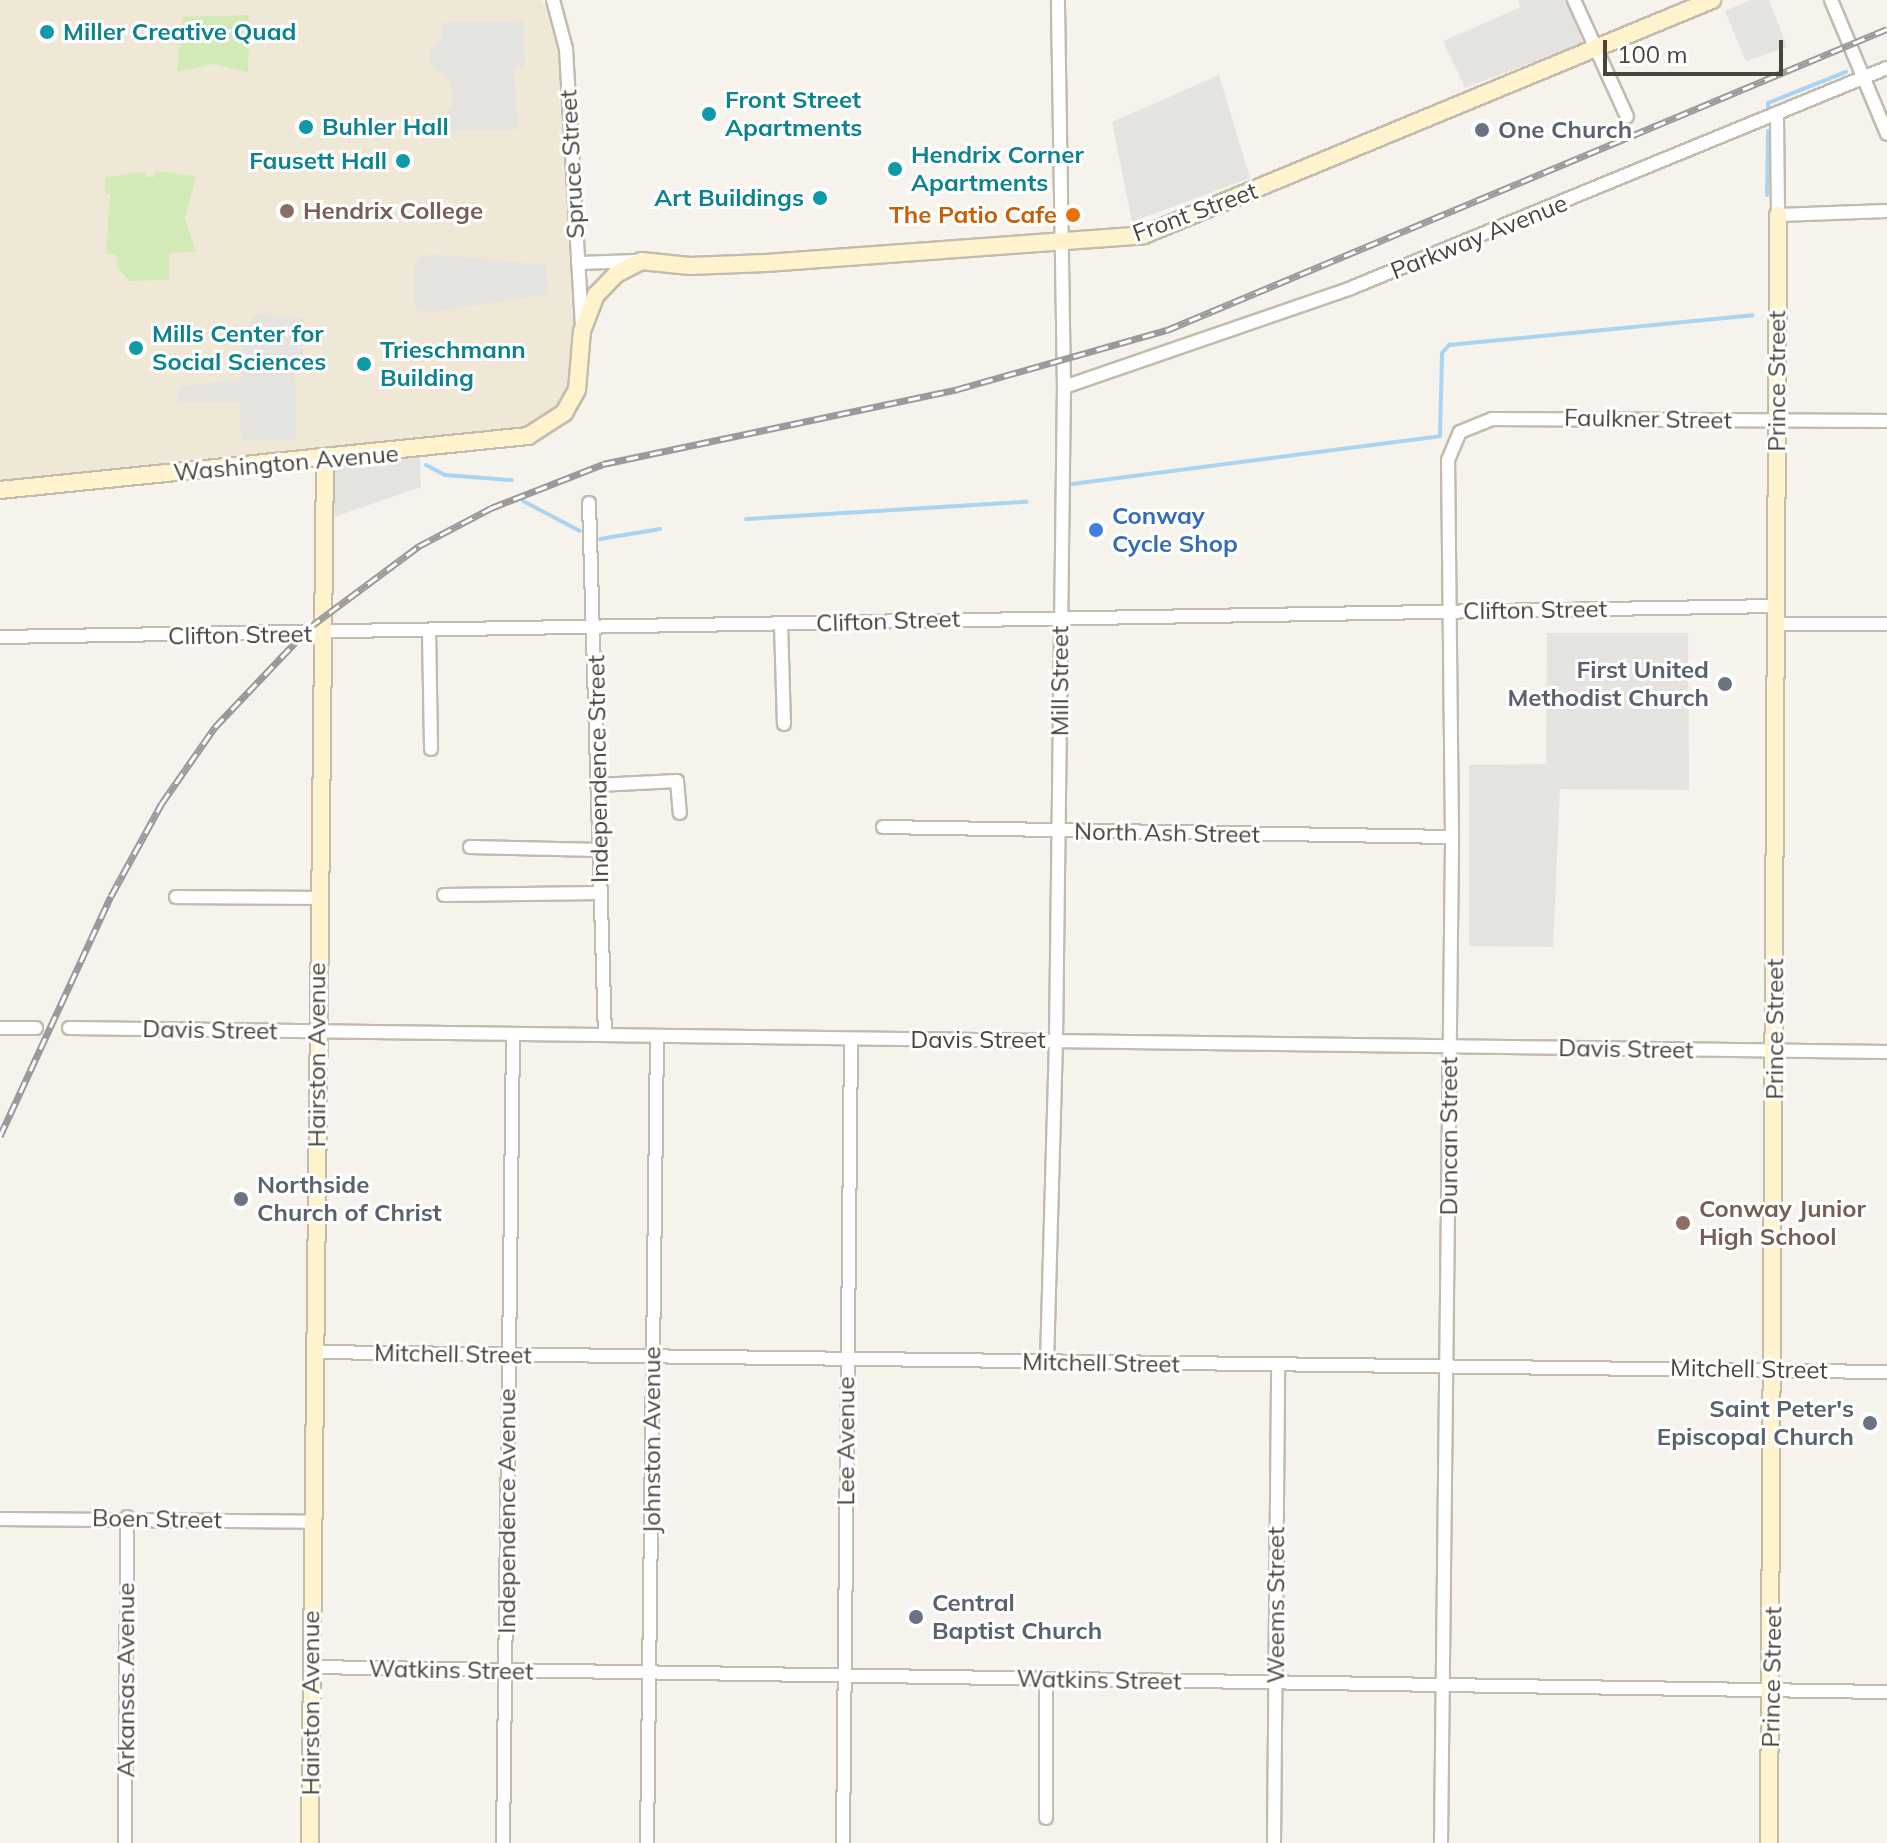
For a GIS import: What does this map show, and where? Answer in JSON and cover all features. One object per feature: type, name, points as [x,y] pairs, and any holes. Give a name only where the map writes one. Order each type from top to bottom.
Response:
[{"type":"street","name":"Spruce Street","points":[[553,0],[566,49],[582,331]]},
{"type":"street","name":"Mill Street","points":[[1047,1362],[1056,1040],[1064,387],[1059,245],[1058,0]]},
{"type":"street","points":[[1574,0],[1627,117]]},
{"type":"street","name":"Front Street","points":[[578,263],[641,261],[690,266],[1059,245],[1144,235],[1712,0]]},
{"type":"street","points":[[1831,0],[1887,134]]},
{"type":"street","name":"Parkway Avenue","points":[[1064,387],[1346,290],[1777,117],[1887,68]]},
{"type":"street","points":[[1777,117],[1778,215],[1887,211]]},
{"type":"street","name":"Prince Street","points":[[1769,1843],[1778,215]]},
{"type":"street","points":[[582,331],[601,289],[641,261]]},
{"type":"street","name":"Washington Avenue","points":[[0,490],[499,443],[528,436],[564,413],[583,364],[582,331]]},
{"type":"street","name":"Faulkner Street","points":[[1460,432],[1492,419],[1887,421]]},
{"type":"street","name":"Duncan Street","points":[[1441,1843],[1449,1367],[1452,837],[1448,460],[1460,432]]},
{"type":"street","name":"Hairston Avenue","points":[[310,1843],[316,1032],[325,459]]},
{"type":"street","name":"Independence Street","points":[[589,503],[605,1035]]},
{"type":"street","name":"Clifton Street","points":[[0,637],[324,634],[1060,616],[1775,606]]},
{"type":"street","points":[[781,624],[784,724]]},
{"type":"street","points":[[1774,624],[1887,624]]},
{"type":"street","points":[[429,631],[431,749]]},
{"type":"street","points":[[598,785],[677,781],[680,813]]},
{"type":"street","name":"North Ash Street","points":[[883,827],[1452,837]]},
{"type":"street","points":[[470,847],[600,850]]},
{"type":"street","points":[[444,895],[601,893]]},
{"type":"street","points":[[176,897],[319,898]]},
{"type":"street","points":[[0,1028],[36,1028]]},
{"type":"street","name":"Davis Street","points":[[69,1028],[1887,1052]]},
{"type":"street","name":"Independence Avenue","points":[[503,1843],[513,1035]]},
{"type":"street","name":"Johnston Avenue","points":[[647,1843],[657,1036]]},
{"type":"street","name":"Lee Avenue","points":[[843,1843],[851,1039]]},
{"type":"street","name":"Mitchell Street","points":[[314,1352],[1278,1367],[1774,1368],[1887,1372]]},
{"type":"street","name":"Weems Street","points":[[1274,1843],[1278,1367]]},
{"type":"street","name":"Boen Street","points":[[0,1519],[127,1517],[313,1522]]},
{"type":"street","name":"Arkansas Avenue","points":[[125,1843],[127,1517]]},
{"type":"street","name":"Watkins Street","points":[[310,1667],[1444,1688],[1887,1692]]},
{"type":"street","points":[[1046,1679],[1046,1818]]},
{"type":"shaded area","name":"Hendrix College","points":[[0,0],[542,0],[566,49],[583,364],[564,413],[499,443],[0,483]]},
{"type":"shaded area","points":[[1518,0],[1566,0],[1583,43],[1465,88],[1443,41],[1521,7]]},
{"type":"shaded area","points":[[1751,0],[1769,0],[1787,47],[1746,61],[1725,11]]},
{"type":"shaded area","points":[[524,21],[525,67],[514,68],[518,130],[436,131],[452,104],[451,83],[430,64],[431,49],[442,37],[443,22]]},
{"type":"shaded area","points":[[1219,75],[1250,178],[1132,222],[1112,122]]},
{"type":"shaded area","points":[[429,254],[546,265],[548,294],[428,313],[415,307],[415,261]]},
{"type":"shaded area","points":[[256,314],[304,318],[303,358],[295,361],[296,440],[241,441],[240,402],[177,403],[177,387],[241,379],[241,335]]},
{"type":"shaded area","points":[[420,450],[421,487],[325,520],[325,459]]},
{"type":"shaded area","points":[[1547,633],[1688,633],[1689,790],[1560,789],[1553,947],[1469,946],[1469,765],[1546,764]]},
{"type":"green space","points":[[249,15],[248,72],[214,64],[177,72],[182,17]]},
{"type":"green space","points":[[156,171],[196,176],[185,218],[196,252],[169,253],[169,280],[129,281],[117,266],[117,254],[106,254],[110,194],[105,194],[105,177],[145,172],[146,177],[155,177]]},
{"type":"waterway","points":[[1768,110],[1768,103],[1846,72]]},
{"type":"waterway","points":[[1767,195],[1768,131]]},
{"type":"waterway","points":[[1072,484],[1440,436],[1442,353],[1449,345],[1753,315]]},
{"type":"waterway","points":[[426,465],[445,475],[512,480]]},
{"type":"waterway","points":[[523,501],[580,531]]},
{"type":"waterway","points":[[746,519],[1026,502]]},
{"type":"waterway","points":[[600,539],[660,529]]},
{"type":"railway","points":[[0,1136],[111,896],[162,803],[215,727],[310,627],[419,546],[491,508],[603,464],[958,389],[1167,330],[1887,29]]},
{"type":"place","name":"Miller Creative Quad","points":[[47,32]]},
{"type":"place","name":"Front Street Apartments","points":[[709,114]]},
{"type":"place","name":"Buhler Hall","points":[[306,127]]},
{"type":"place","name":"One Church","points":[[1482,130]]},
{"type":"place","name":"Fausett Hall","points":[[403,161]]},
{"type":"place","name":"Hendrix Corner Apartments","points":[[895,169]]},
{"type":"place","name":"Art Buildings","points":[[820,198]]},
{"type":"place","name":"Hendrix College","points":[[287,211]]},
{"type":"place","name":"The Patio Cafe","points":[[1073,215]]},
{"type":"place","name":"Mills Center for Social Sciences","points":[[136,348]]},
{"type":"place","name":"Trieschmann Building","points":[[364,364]]},
{"type":"place","name":"Conway Cycle Shop","points":[[1096,530]]},
{"type":"place","name":"First United Methodist Church","points":[[1725,684]]},
{"type":"place","name":"Northside Church of Christ","points":[[241,1199]]},
{"type":"place","name":"Conway Junior High School","points":[[1683,1223]]},
{"type":"place","name":"Saint Peter's Episcopal Church","points":[[1870,1423]]},
{"type":"place","name":"Central Baptist Church","points":[[916,1617]]}]
